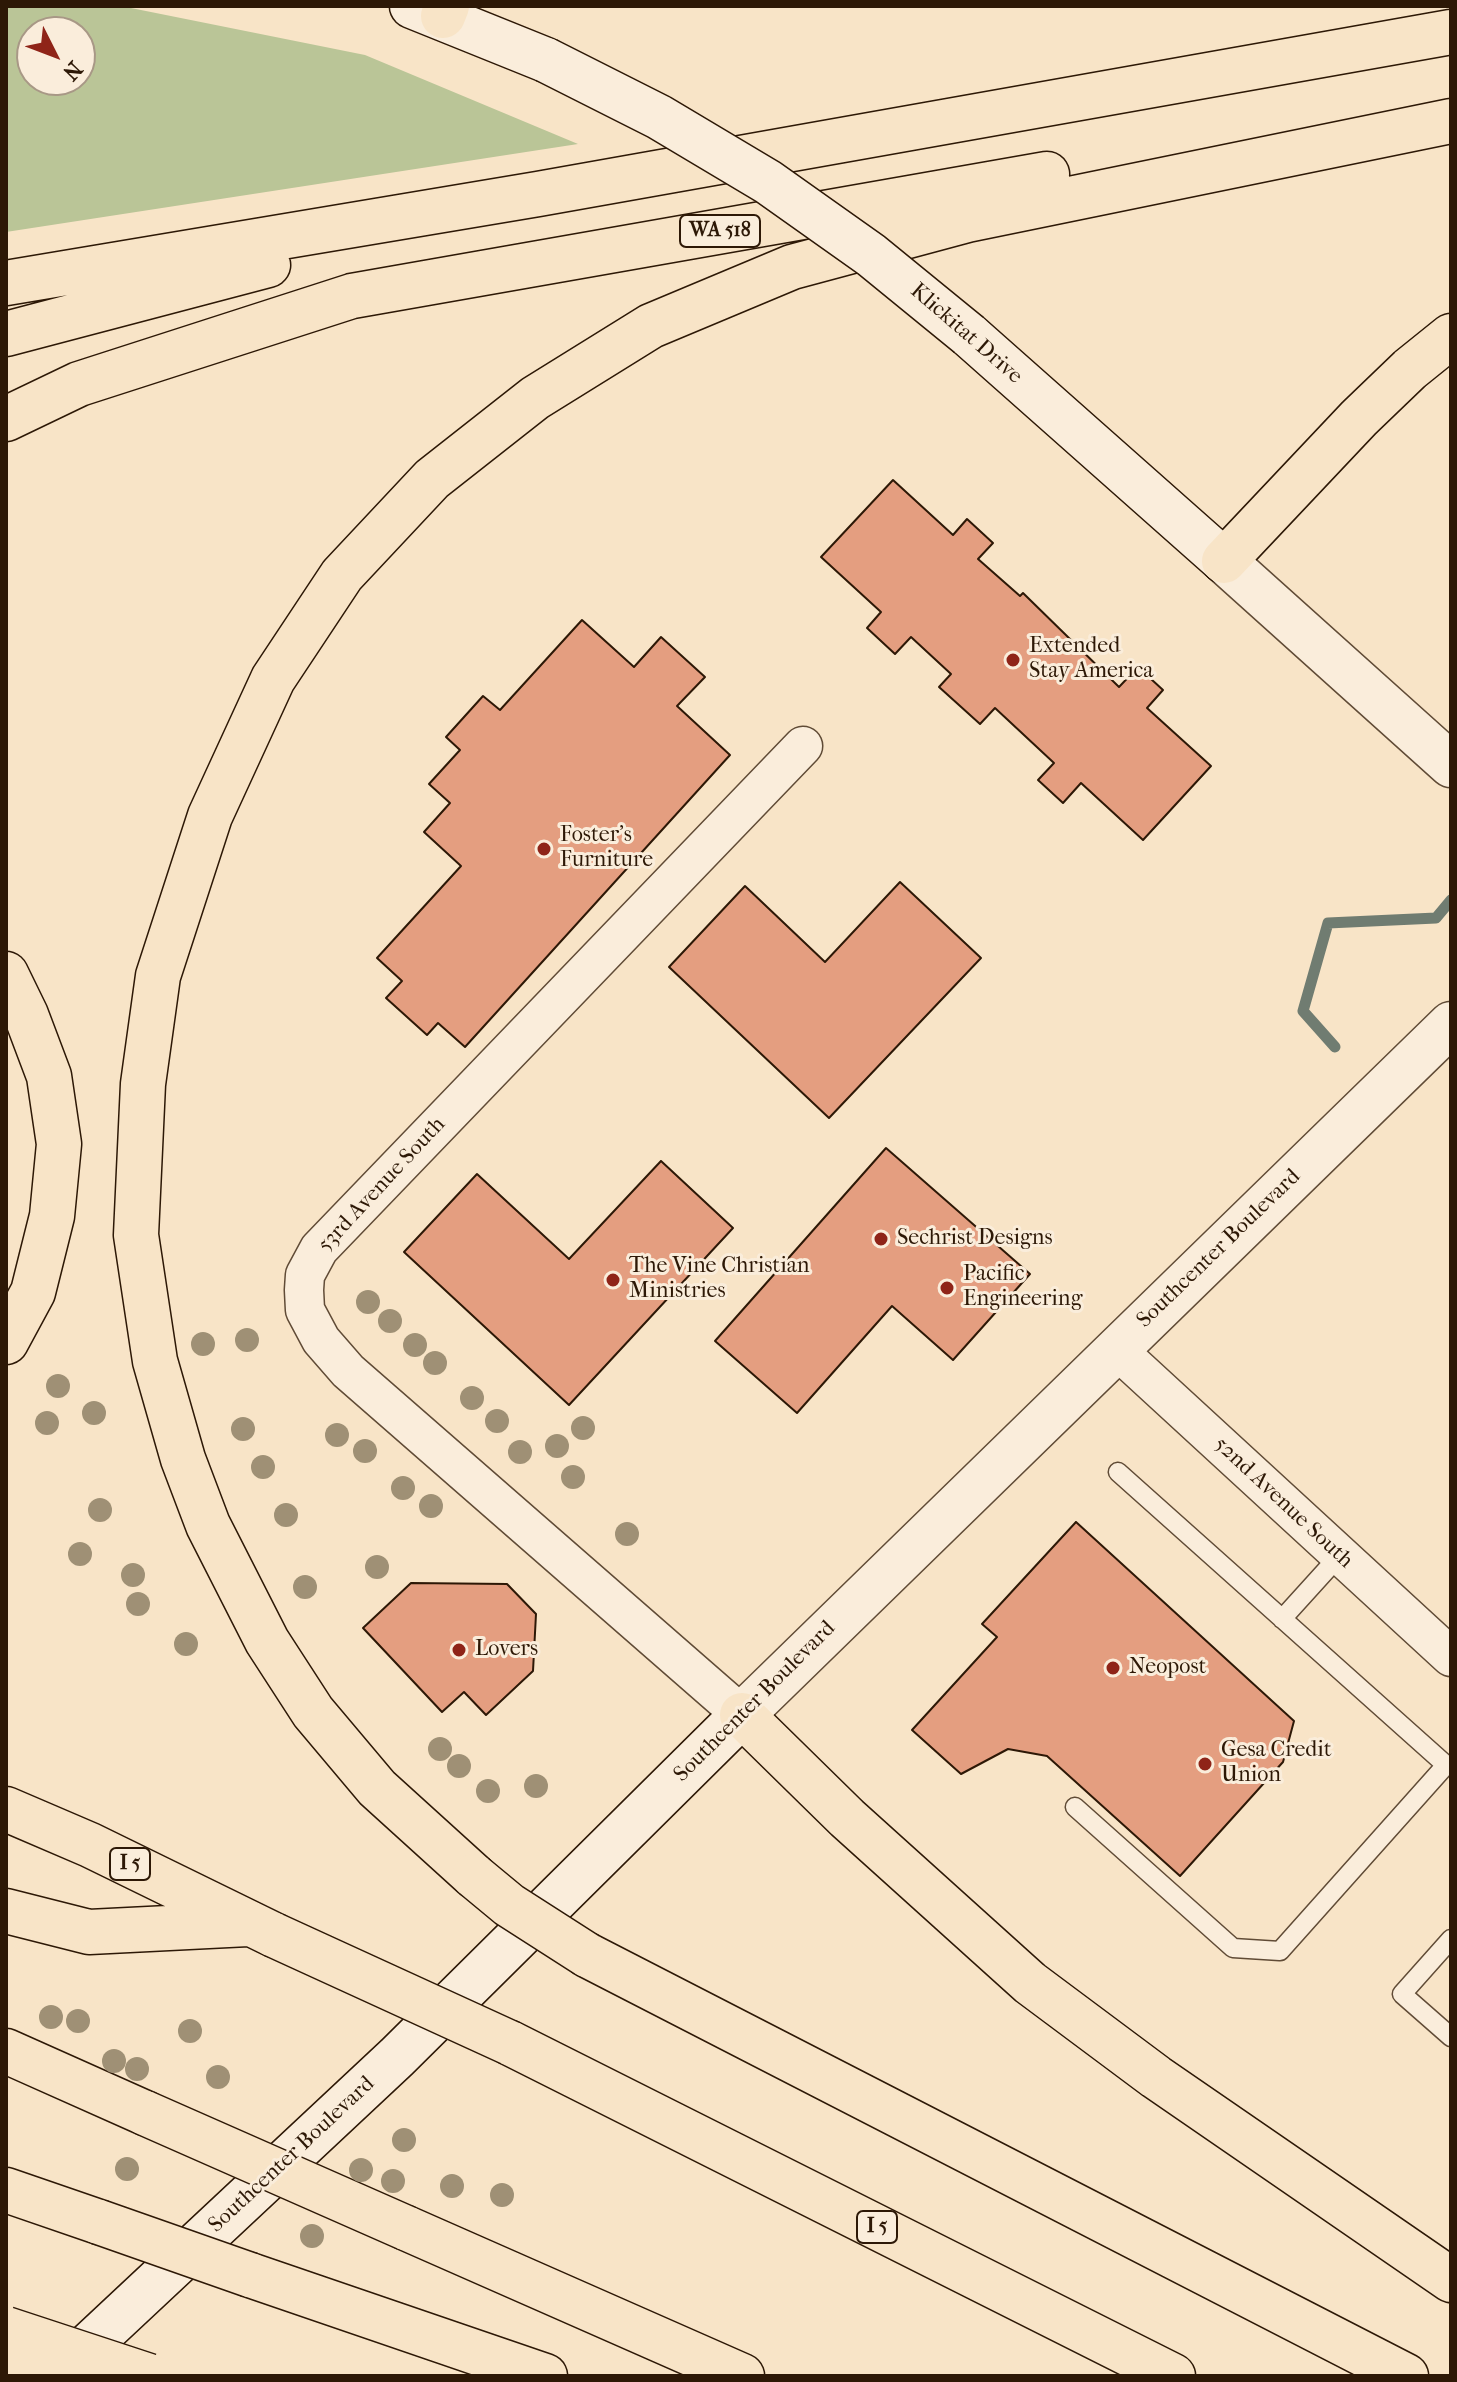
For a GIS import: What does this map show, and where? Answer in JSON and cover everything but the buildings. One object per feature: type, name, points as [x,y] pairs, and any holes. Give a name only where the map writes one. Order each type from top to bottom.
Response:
[{"type":"highway","points":[[6,283],[538,194],[1451,32]]},
{"type":"highway","name":"WA 518","points":[[6,419],[79,384],[352,296],[1451,105]]},
{"type":"highway","points":[[1406,2376],[587,1955],[509,1905],[474,1876],[377,1788],[313,1712],[267,1641],[208,1525],[183,1459],[155,1361],[136,1235],[143,1084],[158,976],[210,816],[273,679],[342,575],[432,479],[535,398],[651,326],[792,267],[967,220],[1451,121]]},
{"type":"highway","points":[[6,334],[538,194]]},
{"type":"highway","points":[[1224,561],[1359,418],[1410,369],[1451,336]]},
{"type":"highway","points":[[6,974],[26,1015],[49,1076],[59,1144],[52,1216],[33,1292],[6,1342]]},
{"type":"highway","points":[[742,1715],[847,1818],[1030,1983],[1180,2093],[1451,2280]]},
{"type":"highway","name":"I 5","points":[[6,1809],[90,1845],[262,1930],[510,2043],[1173,2376]]},
{"type":"highway","name":"I 5","points":[[6,1911],[89,1932],[262,1930]]},
{"type":"highway","points":[[6,2051],[742,2376]]},
{"type":"highway","points":[[6,2190],[545,2376]]},
{"type":"highway","points":[[6,2329],[149,2376]]},
{"type":"highway","points":[[6,2369],[118,2376]]},
{"type":"main road","name":"Klickitat Drive","points":[[434,9],[546,60],[659,117],[768,182],[871,255],[969,335],[1451,765]]},
{"type":"main road","name":"Southcenter Boulevard","points":[[56,2376],[397,2057],[742,1715],[1451,1024]]},
{"type":"street","name":"53rd Avenue South","points":[[742,1715],[348,1371],[316,1330],[305,1310],[304,1290],[305,1275],[319,1249],[803,746]]},
{"type":"street","name":"52nd Avenue South","points":[[1116,1349],[1451,1657]]},
{"type":"lane","points":[[1075,1807],[1233,1948],[1280,1951],[1446,1765],[1118,1472]]},
{"type":"lane","points":[[1282,1619],[1340,1555]]},
{"type":"lane","points":[[1451,1939],[1402,1994],[1451,2037]]},
{"type":"green space","points":[[6,6],[121,6],[365,55],[578,144],[6,232]]},
{"type":"waterway","points":[[1335,1047],[1303,1011],[1328,923],[1436,918],[1451,900]]},
{"type":"place","name":"Extended Stay America","points":[[1013,660]]},
{"type":"place","name":"Foster's Furniture","points":[[544,849]]},
{"type":"place","name":"Sechrist Designs","points":[[881,1239]]},
{"type":"place","name":"The Vine Christian Ministries","points":[[613,1280]]},
{"type":"place","name":"Pacific Engineering","points":[[947,1288]]},
{"type":"place","name":"Lovers","points":[[459,1650]]},
{"type":"place","name":"Neopost","points":[[1113,1668]]},
{"type":"place","name":"Gesa Credit Union","points":[[1205,1764]]}]
